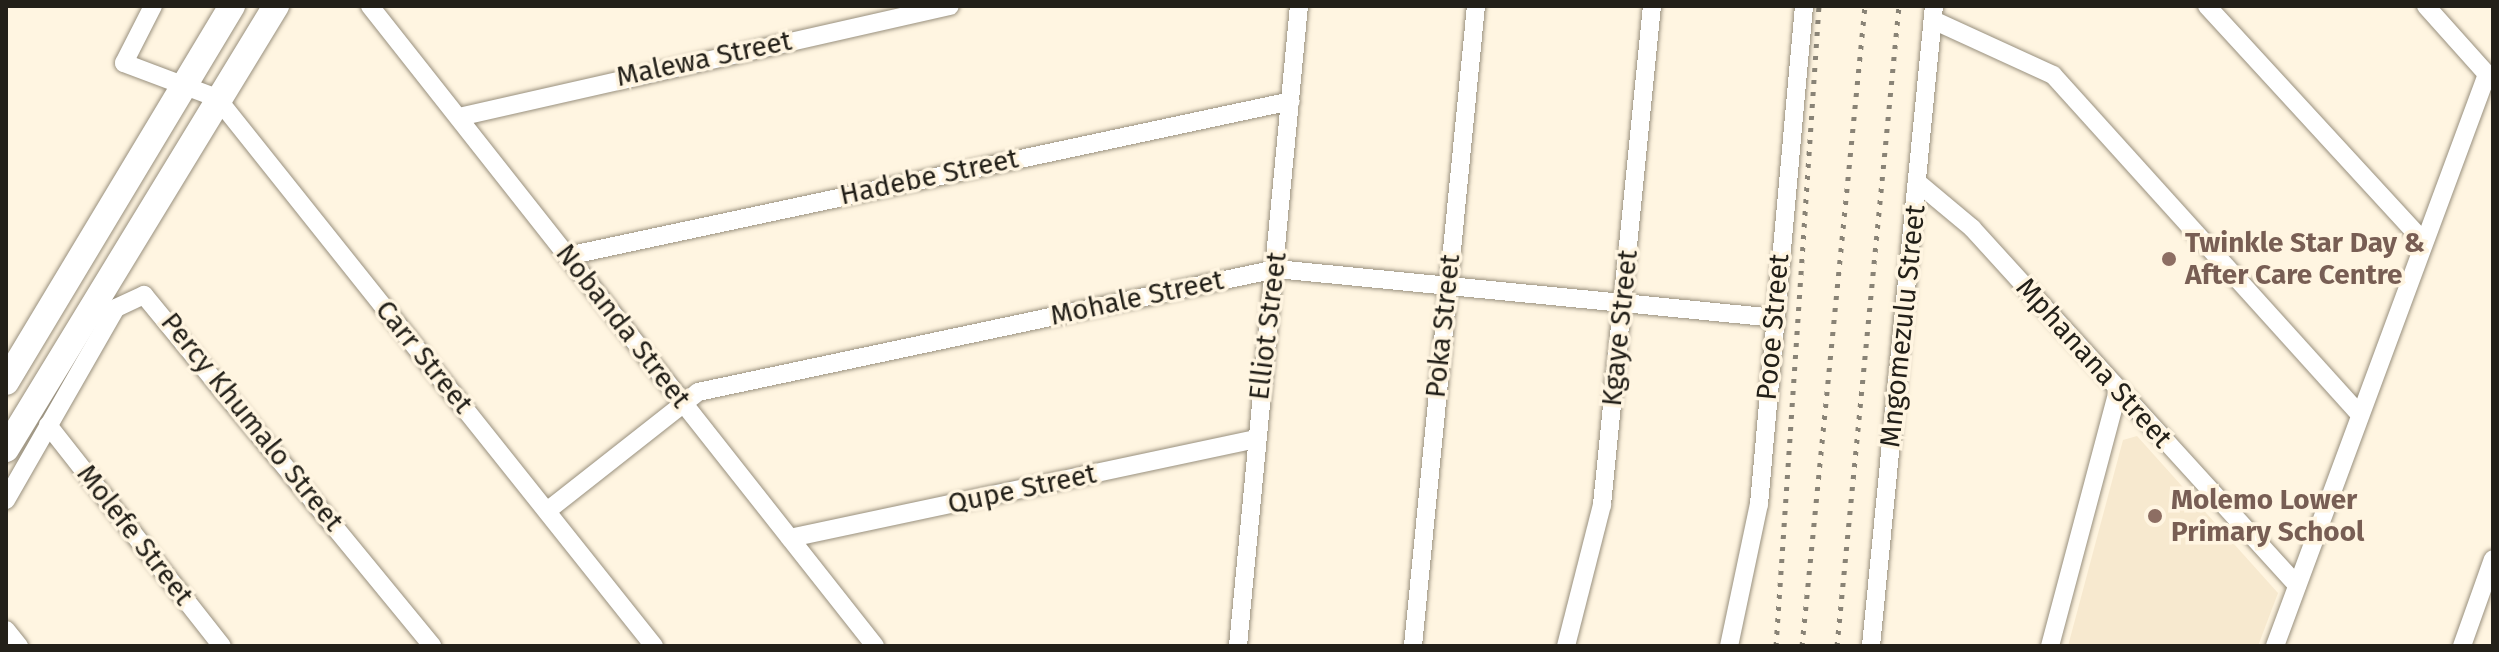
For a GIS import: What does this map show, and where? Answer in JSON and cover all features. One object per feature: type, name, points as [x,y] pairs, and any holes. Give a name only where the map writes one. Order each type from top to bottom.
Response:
[{"type":"main road","points":[[6,382],[184,80],[232,6]]},
{"type":"main road","points":[[6,449],[217,98],[276,6]]},
{"type":"street","name":"Carr Street","points":[[153,6],[124,63],[184,80],[217,98],[654,646]]},
{"type":"street","name":"Nobanda Street","points":[[370,6],[875,646]]},
{"type":"street","name":"Malewa Street","points":[[459,117],[950,6]]},
{"type":"street","name":"Elliot Street","points":[[1238,646],[1254,439],[1276,269],[1299,6]]},
{"type":"street","name":"Poka Street","points":[[1413,646],[1446,282],[1476,6]]},
{"type":"street","name":"Kgaye Street","points":[[1566,646],[1602,505],[1652,6]]},
{"type":"street","name":"Pooe Street","points":[[1729,646],[1757,520],[1773,318],[1804,6]]},
{"type":"street","points":[[2207,6],[2421,239]]},
{"type":"street","points":[[2275,646],[2421,239],[2490,78],[2426,6]]},
{"type":"street","points":[[1934,13],[2053,75],[2359,414]]},
{"type":"street","name":"Mngomezulu Street","points":[[1871,646],[1934,13]]},
{"type":"street","name":"Hadebe Street","points":[[567,256],[1291,101]]},
{"type":"street","name":"Mphanana Street","points":[[1917,182],[1972,228],[2297,585]]},
{"type":"street","name":"Mohale Street","points":[[547,511],[683,402],[719,386],[1276,269],[1446,282],[1622,304],[1773,318]]},
{"type":"street","name":"Percy Khumalo Street","points":[[6,500],[116,308],[132,296],[155,300],[432,646]]},
{"type":"street","points":[[2050,646],[2118,390]]},
{"type":"street","name":"Molefe Street","points":[[48,425],[222,646]]},
{"type":"street","name":"Qupe Street","points":[[790,538],[1254,439]]},
{"type":"street","points":[[2462,646],[2493,559]]},
{"type":"street","points":[[6,630],[19,646]]},
{"type":"shaded area","name":"Molemo Lower Primary School","points":[[2137,436],[2278,593],[2258,646],[2068,646],[2123,440]]},
{"type":"railway","points":[[1776,646],[1819,6]]},
{"type":"railway","points":[[1802,646],[1865,6]]},
{"type":"railway","points":[[1837,646],[1899,6]]},
{"type":"place","name":"Twinkle Star Day & After Care Centre","points":[[2169,259]]},
{"type":"place","name":"Molemo Lower Primary School","points":[[2155,516]]}]
